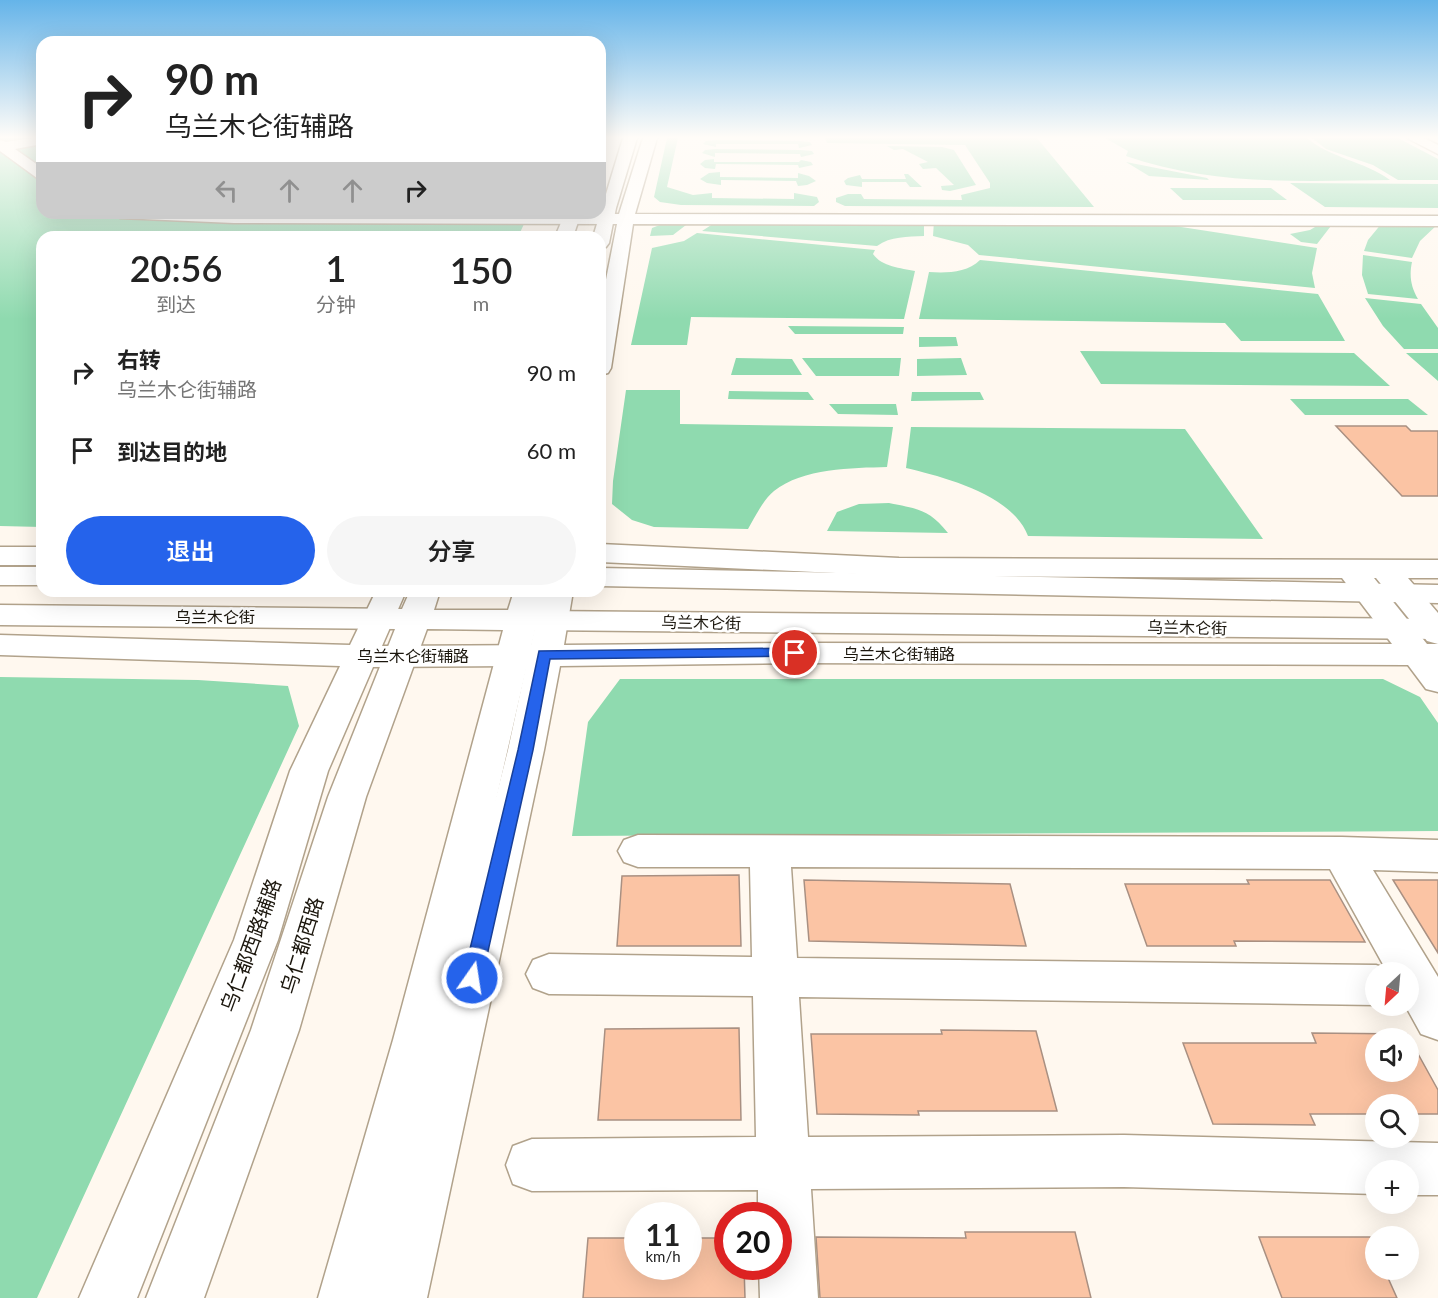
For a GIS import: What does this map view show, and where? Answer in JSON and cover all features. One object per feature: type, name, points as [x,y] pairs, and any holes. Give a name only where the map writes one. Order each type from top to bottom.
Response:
[{"type":"street","points":[[606,334],[631,199]]},
{"type":"street","points":[[606,211],[1438,221]]},
{"type":"street","points":[[627,213],[1438,212]]},
{"type":"street","points":[[606,553],[899,567],[1351,569],[1405,594],[1438,594]]},
{"type":"street","points":[[0,556],[36,556]]},
{"type":"street","points":[[606,577],[1377,581],[1438,569]]},
{"type":"street","points":[[0,576],[36,576]]},
{"type":"street","points":[[1377,581],[1397,629],[1433,640]]},
{"type":"street","points":[[1405,594],[1433,640],[1438,681]]},
{"type":"street","name":"乌兰木仑街","points":[[0,615],[395,622]]},
{"type":"street","name":"乌兰木仑街辅路","points":[[0,645],[395,622],[536,622],[1433,640]]},
{"type":"street","name":"乌仁都西路辅路","points":[[108,1298],[256,940],[309,771],[395,622]]},
{"type":"street","name":"乌仁都西路","points":[[175,1298],[275,1030],[347,797],[395,622]]},
{"type":"street","points":[[347,1298],[417,1040],[536,622]]},
{"type":"street","points":[[398,1298],[526,750],[536,622]]},
{"type":"street","name":"乌兰木仑街","points":[[536,622],[1397,629]]},
{"type":"street","points":[[638,851],[1342,853],[1438,856]]},
{"type":"street","points":[[770,851],[789,1298]]},
{"type":"street","points":[[1342,853],[1400,962]]},
{"type":"street","points":[[549,974],[1365,991]]},
{"type":"street","points":[[532,1165],[1124,1161],[1438,1169]]},
{"type":"green space","points":[[0,199],[36,199],[36,219],[526,219],[521,231],[36,231],[36,527],[0,526]]},
{"type":"green space","points":[[656,199],[818,199],[819,202],[814,206],[681,205],[660,202]]},
{"type":"green space","points":[[836,199],[1087,199],[1094,207],[845,206],[836,202]]},
{"type":"green space","points":[[1181,199],[1287,200],[1183,200]]},
{"type":"green space","points":[[1313,199],[1438,199],[1438,208],[1325,207]]},
{"type":"green space","points":[[719,220],[924,221],[924,236],[894,239],[877,246],[702,231]]},
{"type":"green space","points":[[670,221],[685,222],[686,225],[673,235],[650,236],[652,228]]},
{"type":"green space","points":[[934,221],[1149,222],[1317,248],[1312,273],[1315,288],[979,255],[968,245],[933,236]]},
{"type":"green space","points":[[1316,222],[1334,222],[1317,244],[1301,242],[1290,234],[1310,230],[1315,227]]},
{"type":"green space","points":[[1382,223],[1438,224],[1420,241],[1412,258],[1364,251],[1368,240]]},
{"type":"green space","points":[[697,233],[875,250],[873,254],[881,262],[915,271],[904,319],[691,317],[687,345],[631,345],[652,248],[684,241]]},
{"type":"green space","points":[[1363,255],[1412,262],[1411,281],[1418,299],[1368,294],[1362,275]]},
{"type":"green space","points":[[980,260],[1318,294],[1345,341],[1241,341],[1225,323],[919,319],[929,272],[963,270]]},
{"type":"green space","points":[[1365,298],[1421,304],[1438,328],[1438,349],[1404,349],[1383,326]]},
{"type":"green space","points":[[788,326],[904,327],[903,334],[795,334]]},
{"type":"green space","points":[[919,337],[956,337],[958,346],[919,347]]},
{"type":"green space","points":[[1080,351],[1354,353],[1390,386],[1101,384]]},
{"type":"green space","points":[[1406,353],[1438,353],[1438,381]]},
{"type":"green space","points":[[736,358],[792,359],[802,375],[731,375]]},
{"type":"green space","points":[[802,358],[901,358],[899,376],[816,376]]},
{"type":"green space","points":[[961,358],[967,375],[917,376],[917,359]]},
{"type":"green space","points":[[626,390],[680,390],[680,424],[893,427],[887,467],[828,471],[786,483],[766,499],[748,529],[654,527],[632,520],[612,504],[613,481]]},
{"type":"green space","points":[[729,391],[808,392],[814,400],[728,399]]},
{"type":"green space","points":[[912,392],[980,392],[984,400],[911,401]]},
{"type":"green space","points":[[1290,399],[1408,399],[1428,415],[1305,415]]},
{"type":"green space","points":[[829,404],[896,404],[898,415],[838,414]]},
{"type":"green space","points":[[911,427],[1185,429],[1263,539],[1028,536],[1020,522],[1008,509],[993,499],[957,483],[906,468]]},
{"type":"green space","points":[[889,503],[922,511],[935,519],[948,533],[827,531],[837,512],[859,504]]},
{"type":"green space","points":[[0,677],[198,680],[288,686],[299,726],[37,1298],[0,1298]]},
{"type":"green space","points":[[620,679],[1383,679],[1420,697],[1438,723],[1438,831],[572,836],[588,722]]},
{"type":"building","points":[[1336,426],[1406,426],[1411,431],[1438,431],[1438,496],[1402,496]]},
{"type":"building","points":[[739,875],[741,946],[617,946],[622,876]]},
{"type":"building","points":[[804,880],[1010,884],[1026,946],[809,941]]},
{"type":"building","points":[[1247,880],[1330,880],[1365,942],[1234,941],[1236,946],[1147,946],[1125,884],[1249,884]]},
{"type":"building","points":[[1393,880],[1438,880],[1438,953]]},
{"type":"building","points":[[739,1028],[741,1120],[598,1120],[605,1029]]},
{"type":"building","points":[[941,1030],[1036,1031],[1057,1111],[918,1111],[919,1115],[817,1114],[811,1034],[942,1034]]},
{"type":"building","points":[[1312,1033],[1365,1034],[1365,1082],[1419,1082],[1419,1056],[1438,1090],[1438,1114],[1419,1114],[1419,1094],[1365,1094],[1365,1114],[1310,1114],[1315,1125],[1213,1124],[1183,1043],[1316,1043]]},
{"type":"building","points":[[965,1232],[1075,1232],[1091,1298],[820,1298],[816,1237],[966,1238]]},
{"type":"building","points":[[1259,1237],[1365,1237],[1365,1280],[1389,1280],[1397,1298],[1282,1298]]},
{"type":"building","points":[[588,1238],[624,1238],[624,1280],[702,1280],[702,1238],[714,1238],[714,1280],[744,1280],[745,1298],[583,1298]]},
{"type":"route","points":[[472,978],[526,750],[544,654],[795,653]]}]
